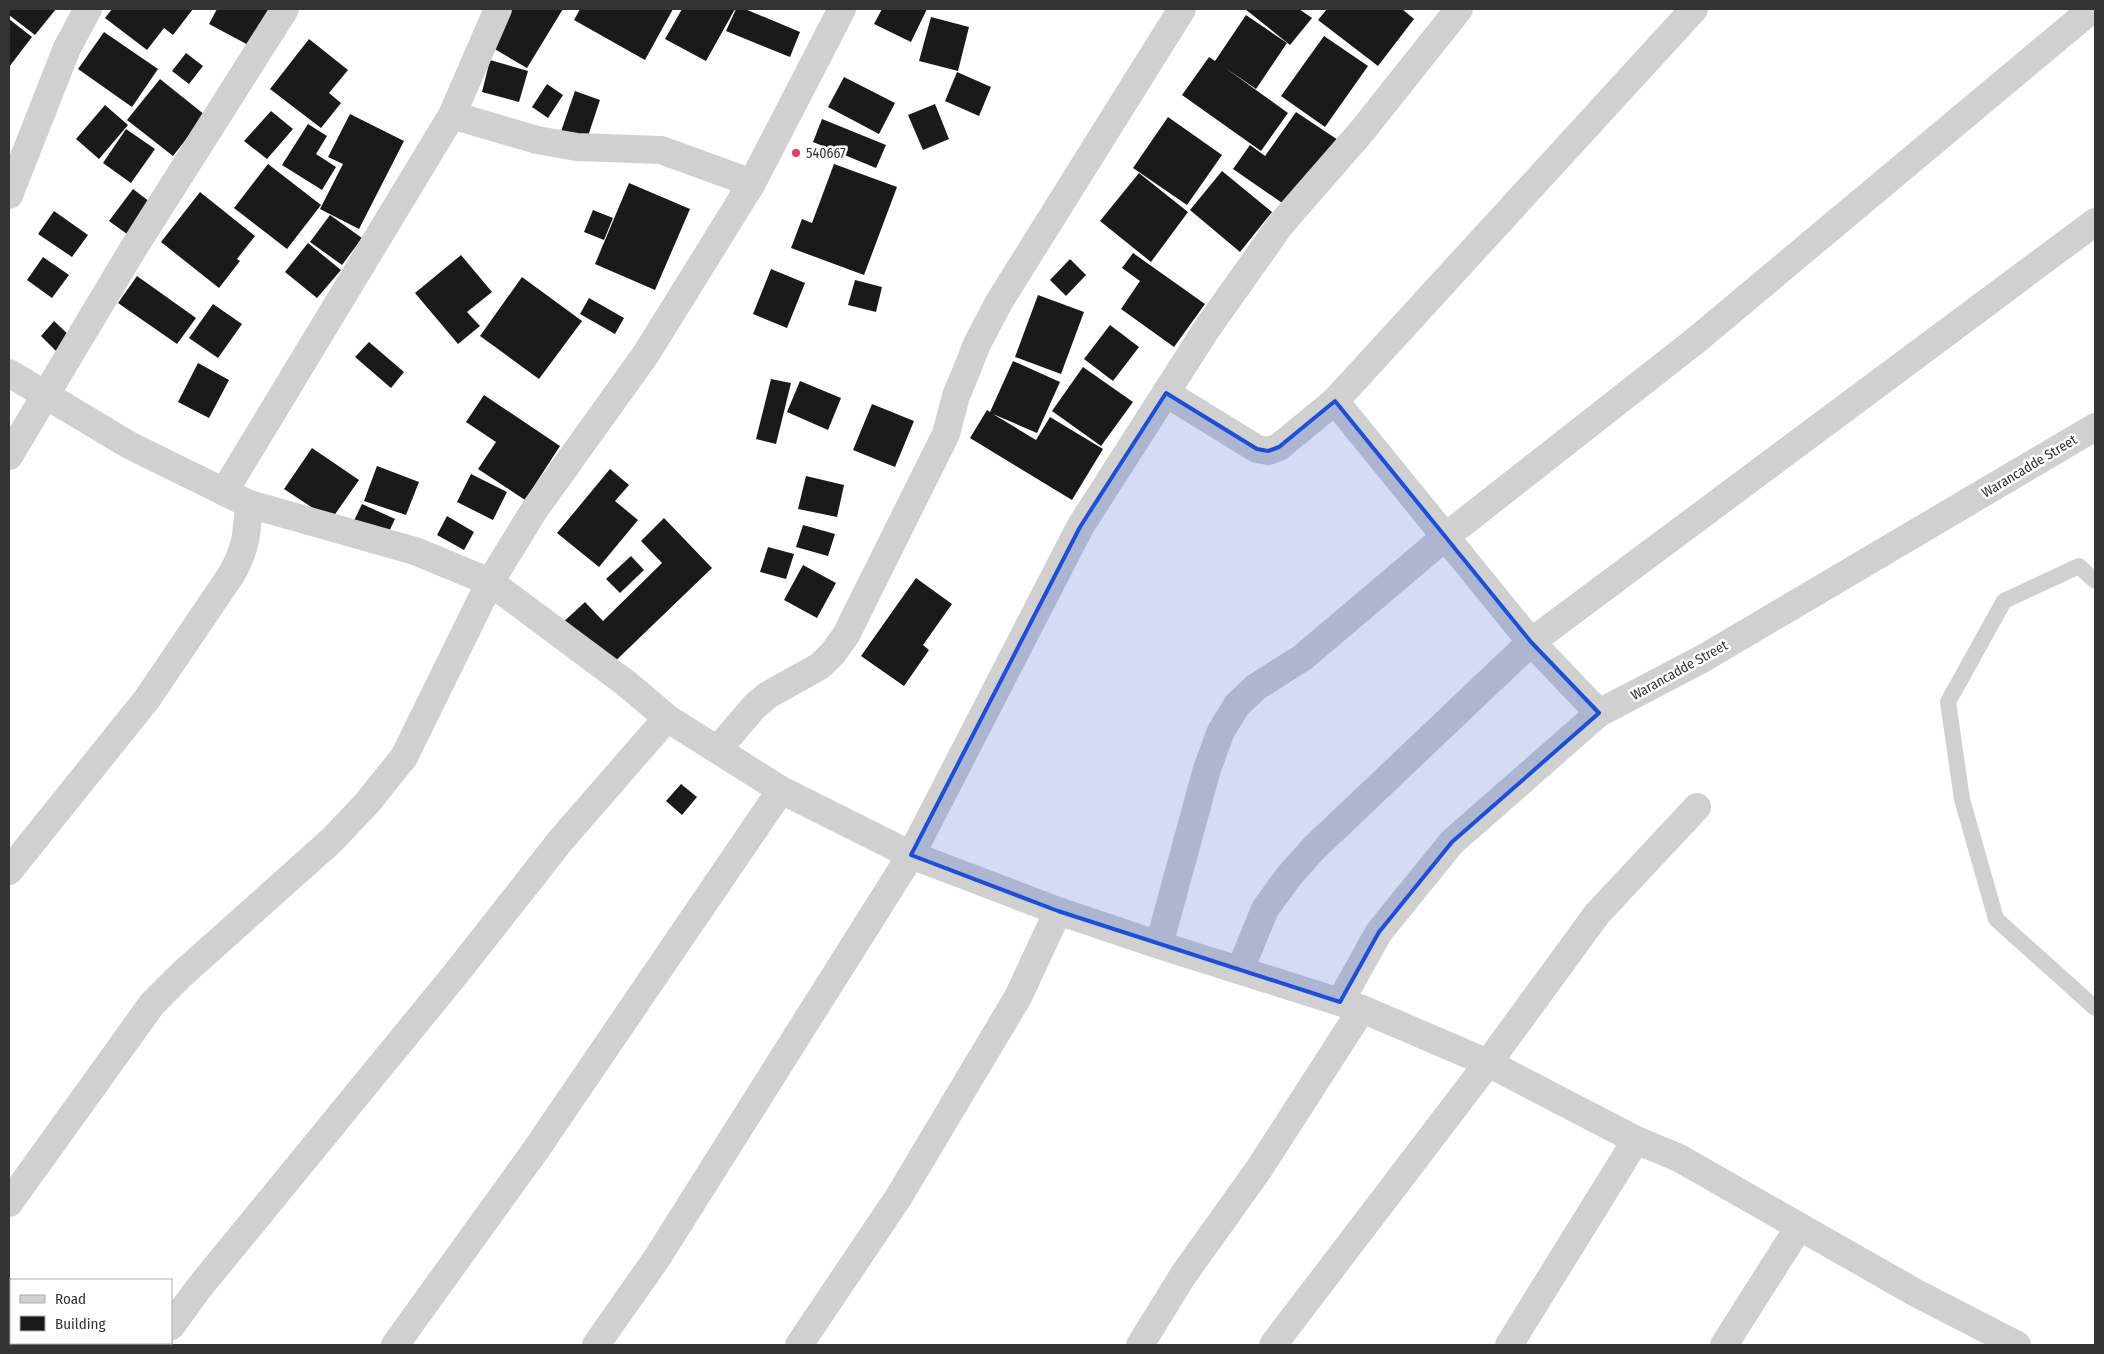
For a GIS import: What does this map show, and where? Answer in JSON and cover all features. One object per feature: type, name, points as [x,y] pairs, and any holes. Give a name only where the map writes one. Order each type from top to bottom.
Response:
[{"type":"street","points":[[9,195],[67,48],[88,9]]},
{"type":"street","points":[[9,456],[133,249],[285,9]]},
{"type":"street","points":[[224,492],[452,115],[498,9]]},
{"type":"street","points":[[9,1203],[152,1004],[181,975],[332,840],[367,804],[404,757],[490,582],[535,509],[646,354],[752,183],[842,9]]},
{"type":"street","points":[[718,749],[754,707],[768,695],[820,666],[846,635],[946,434],[956,396],[971,359],[999,302],[1182,9]]},
{"type":"street","points":[[596,1345],[657,1258],[911,855],[1080,527],[1206,330],[1280,224],[1362,131],[1459,9]]},
{"type":"street","points":[[1166,393],[1257,449],[1268,451],[1279,447],[1335,401],[1694,9]]},
{"type":"street","points":[[1159,945],[1207,769],[1221,731],[1237,705],[1256,687],[1302,658],[1445,537],[1695,341],[2083,14]]},
{"type":"street","points":[[452,115],[545,141],[577,146],[661,150],[752,183]]},
{"type":"street","points":[[1240,970],[1265,910],[1288,876],[1314,848],[1531,642],[2095,222]]},
{"type":"street","points":[[9,373],[129,445],[249,504],[415,551],[490,582],[619,679],[667,718],[780,790],[911,855],[1058,911],[1159,945],[1351,1005],[1488,1062],[1636,1140],[1679,1158],[1916,1293],[2017,1345]]},
{"type":"street","points":[[1335,401],[1531,642],[1599,713]]},
{"type":"street","name":"Warancadde Street","points":[[1140,1345],[1184,1274],[1259,1169],[1351,1005],[1379,932],[1452,842],[1599,713],[1702,659],[2095,427]]},
{"type":"street","points":[[9,871],[147,699],[231,575],[241,557],[247,536],[249,504]]},
{"type":"street","points":[[172,1325],[198,1290],[436,999],[561,840],[667,718]]},
{"type":"street","points":[[394,1345],[535,1151],[780,790]]},
{"type":"street","points":[[1272,1345],[1488,1062],[1597,914],[1697,807]]},
{"type":"street","points":[[799,1345],[898,1198],[1018,997],[1058,911]]},
{"type":"street","points":[[1509,1345],[1636,1140]]},
{"type":"street","points":[[1724,1345],[1799,1227]]},
{"type":"lane","points":[[2095,581],[2080,566],[2004,601],[1948,702],[1962,799],[1996,919],[2095,1008]]},
{"type":"highlighted area","points":[[1166,393],[1257,449],[1268,451],[1279,447],[1335,401],[1531,642],[1599,713],[1452,842],[1379,932],[1340,1002],[1058,911],[911,855],[1080,527]]},
{"type":"building","points":[[9,9],[56,9],[35,35],[9,15]]},
{"type":"building","points":[[112,9],[193,9],[173,35],[164,28],[147,50],[105,18]]},
{"type":"building","points":[[217,9],[271,9],[252,47],[209,24]]},
{"type":"building","points":[[507,9],[563,9],[527,68],[486,44]]},
{"type":"building","points":[[580,9],[673,9],[645,60],[574,20]]},
{"type":"building","points":[[682,9],[735,9],[706,61],[665,39]]},
{"type":"building","points":[[736,9],[745,9],[800,32],[790,57],[726,31]]},
{"type":"building","points":[[882,9],[927,9],[911,42],[874,24]]},
{"type":"building","points":[[1245,9],[1299,9],[1312,18],[1290,45]]},
{"type":"building","points":[[1327,9],[1402,9],[1414,19],[1378,66],[1318,20]]},
{"type":"building","points":[[1246,15],[1287,43],[1256,89],[1224,67],[1288,113],[1261,151],[1182,95],[1209,57],[1215,61]]},
{"type":"building","points":[[931,17],[969,27],[958,71],[919,61]]},
{"type":"building","points":[[9,19],[32,37],[9,67]]},
{"type":"building","points":[[104,32],[158,69],[132,107],[78,69]]},
{"type":"building","points":[[1324,36],[1368,66],[1325,127],[1281,96]]},
{"type":"building","points":[[309,39],[348,70],[329,93],[341,103],[321,128],[270,89]]},
{"type":"building","points":[[186,53],[203,66],[189,84],[172,71]]},
{"type":"building","points":[[490,60],[528,71],[519,102],[482,92]]},
{"type":"building","points":[[957,72],[991,87],[979,116],[945,101]]},
{"type":"building","points":[[844,77],[895,103],[879,134],[828,107]]},
{"type":"building","points":[[160,79],[205,115],[173,156],[127,120]]},
{"type":"building","points":[[547,84],[563,95],[548,118],[532,107]]},
{"type":"building","points":[[575,91],[600,100],[583,151],[557,143]]},
{"type":"building","points":[[935,104],[949,139],[923,150],[908,115]]},
{"type":"building","points":[[105,105],[128,125],[99,159],[76,139]]},
{"type":"building","points":[[271,111],[293,129],[267,159],[244,141]]},
{"type":"building","points":[[1296,112],[1338,140],[1291,209],[1233,169],[1250,145],[1265,156]]},
{"type":"building","points":[[350,114],[404,141],[359,229],[320,209],[343,164],[328,157]]},
{"type":"building","points":[[1168,117],[1222,155],[1187,205],[1133,168]]},
{"type":"building","points":[[822,119],[886,145],[876,168],[813,142]]},
{"type":"building","points":[[308,124],[327,136],[316,154],[336,167],[322,190],[282,165]]},
{"type":"building","points":[[126,129],[155,149],[131,183],[103,163]]},
{"type":"building","points":[[268,164],[321,205],[287,249],[234,208]]},
{"type":"building","points":[[834,164],[897,187],[864,275],[791,248],[802,219],[812,223]]},
{"type":"building","points":[[1222,171],[1272,212],[1240,252],[1190,210]]},
{"type":"building","points":[[1139,173],[1188,212],[1151,262],[1100,221]]},
{"type":"building","points":[[629,183],[690,209],[655,290],[595,264]]},
{"type":"building","points":[[133,189],[150,202],[127,234],[109,221]]},
{"type":"building","points":[[200,192],[255,236],[237,259],[240,261],[219,288],[161,242]]},
{"type":"building","points":[[593,210],[613,218],[604,240],[584,232]]},
{"type":"building","points":[[54,211],[88,235],[72,257],[38,234]]},
{"type":"building","points":[[330,215],[362,238],[342,265],[310,242]]},
{"type":"building","points":[[308,243],[341,270],[317,298],[285,272]]},
{"type":"building","points":[[1133,253],[1205,304],[1174,347],[1121,309],[1140,281],[1122,268]]},
{"type":"building","points":[[461,255],[492,292],[467,312],[480,326],[458,344],[415,293]]},
{"type":"building","points":[[43,257],[69,275],[52,298],[27,280]]},
{"type":"building","points":[[1070,259],[1086,275],[1066,296],[1050,280]]},
{"type":"building","points":[[771,269],[805,283],[787,328],[753,314]]},
{"type":"building","points":[[137,276],[196,318],[177,344],[118,303]]},
{"type":"building","points":[[522,277],[582,321],[539,379],[480,336]]},
{"type":"building","points":[[855,280],[882,287],[876,312],[848,305]]},
{"type":"building","points":[[1038,295],[1084,312],[1061,374],[1015,357]]},
{"type":"building","points":[[589,298],[624,318],[615,334],[580,314]]},
{"type":"building","points":[[213,304],[242,324],[218,358],[189,338]]},
{"type":"building","points":[[54,321],[71,337],[57,352],[41,336]]},
{"type":"building","points":[[1110,325],[1139,347],[1113,381],[1084,359]]},
{"type":"building","points":[[369,342],[404,372],[391,388],[355,357]]},
{"type":"building","points":[[1013,361],[1060,382],[1037,433],[993,414],[1036,440],[1050,417],[1103,449],[1072,500],[970,438],[987,410],[990,412]]},
{"type":"building","points":[[198,363],[229,380],[209,418],[178,402]]},
{"type":"building","points":[[1083,367],[1133,402],[1101,446],[1052,411]]},
{"type":"building","points":[[771,379],[791,383],[776,444],[756,439]]},
{"type":"building","points":[[800,381],[841,398],[828,430],[787,412]]},
{"type":"building","points":[[484,395],[560,446],[525,500],[478,469],[496,442],[466,422]]},
{"type":"building","points":[[872,404],[914,421],[895,467],[853,450]]},
{"type":"building","points":[[312,448],[359,480],[331,520],[284,489]]},
{"type":"building","points":[[377,466],[419,482],[406,515],[364,501]]},
{"type":"building","points":[[610,469],[629,485],[615,501],[638,520],[599,567],[557,533]]},
{"type":"building","points":[[471,474],[507,492],[493,520],[457,502]]},
{"type":"building","points":[[806,476],[844,485],[837,517],[798,509]]},
{"type":"building","points":[[362,504],[395,519],[385,540],[352,525]]},
{"type":"building","points":[[447,516],[474,532],[464,550],[437,535]]},
{"type":"building","points":[[664,518],[712,568],[604,672],[559,626],[585,602],[603,621],[662,563],[641,541]]},
{"type":"building","points":[[803,525],[835,534],[828,556],[796,547]]},
{"type":"building","points":[[768,547],[794,554],[786,579],[760,572]]},
{"type":"building","points":[[631,556],[644,570],[620,593],[606,579]]},
{"type":"building","points":[[803,565],[836,583],[817,618],[784,600]]},
{"type":"building","points":[[916,578],[952,604],[923,645],[929,650],[904,686],[861,656]]},
{"type":"building","points":[[681,784],[697,797],[682,815],[666,801]]},
{"type":"place","name":"540667","points":[[796,153]]}]
